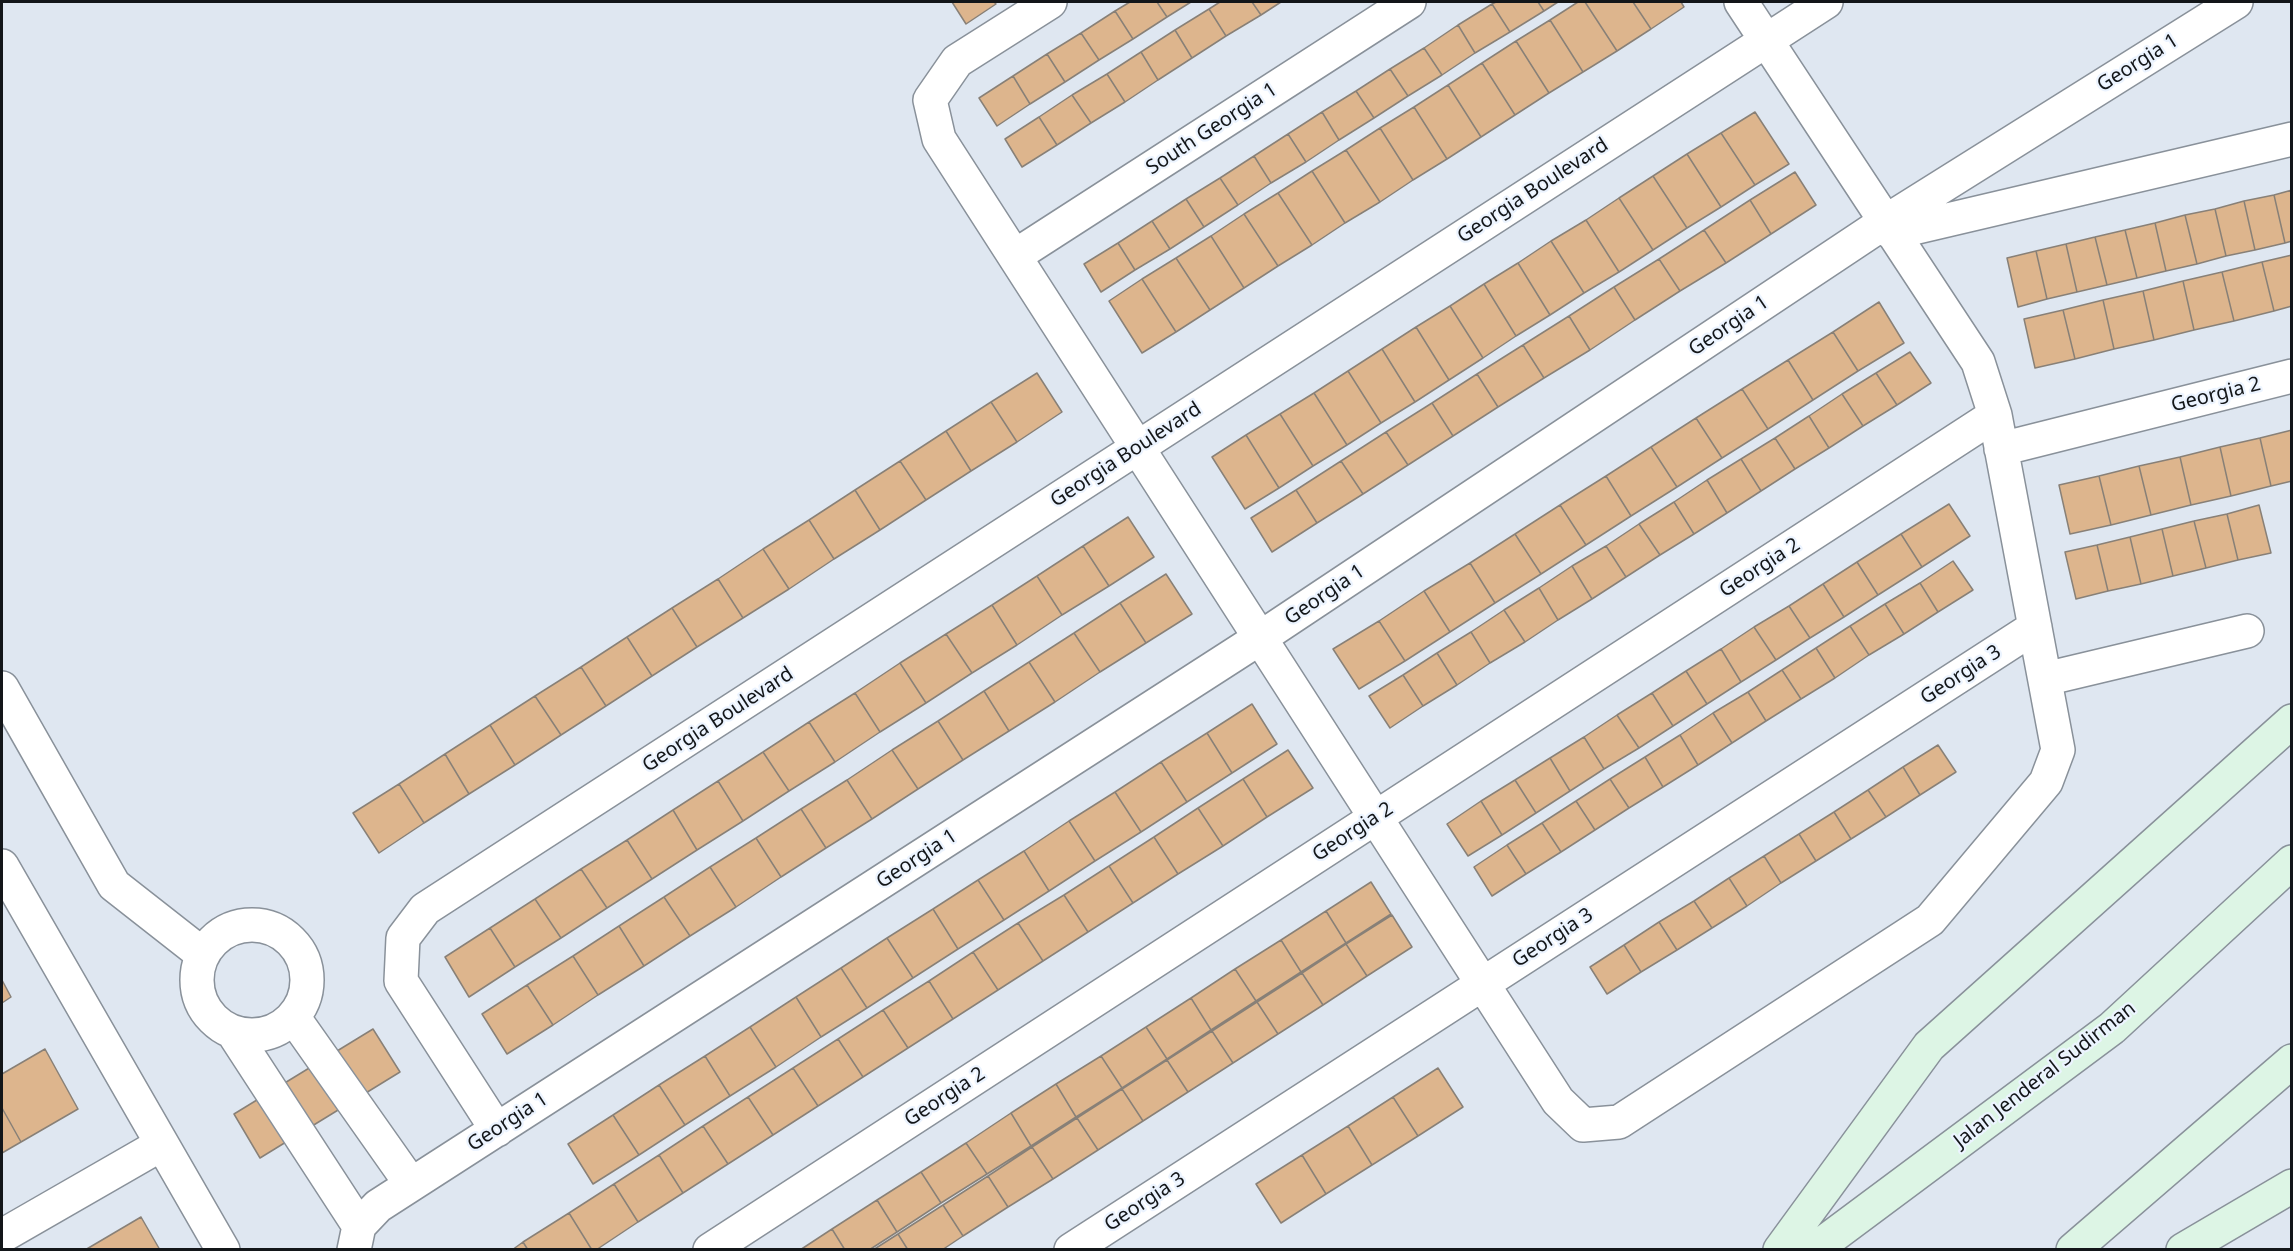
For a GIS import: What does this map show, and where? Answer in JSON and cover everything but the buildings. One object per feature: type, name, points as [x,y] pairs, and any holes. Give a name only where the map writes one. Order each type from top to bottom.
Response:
[{"type":"main road","points":[[1780,1250],[1929,1046],[2292,721]]},
{"type":"main road","name":"Jalan Jenderal Sudirman","points":[[1814,1250],[2112,1028],[2292,862]]},
{"type":"main road","points":[[2073,1250],[2292,1061]]},
{"type":"main road","points":[[2183,1250],[2292,1186]]},
{"type":"street","points":[[1050,2],[957,61],[930,100],[939,139],[1558,1101],[1583,1125],[1619,1122],[1930,920],[2046,782],[2058,750],[1995,415],[1978,362],[1741,2]]},
{"type":"street","name":"South Georgia 1","points":[[1015,256],[1409,2]]},
{"type":"street","name":"Georgia Boulevard","points":[[497,1130],[401,981],[403,938],[425,909],[1826,2]]},
{"type":"street","name":"Georgia 1","points":[[356,1238],[378,1206],[411,1184],[1260,638],[2236,2]]},
{"type":"street","name":"Georgia 1","points":[[1888,227],[2292,139]]},
{"type":"street","name":"Georgia 2","points":[[2001,449],[2292,376]]},
{"type":"street","name":"Georgia 2","points":[[710,1250],[1995,415]]},
{"type":"street","name":"Georgia 3","points":[[1071,1250],[2035,627]]},
{"type":"street","points":[[2045,679],[2247,631]]},
{"type":"street","points":[[2,688],[114,885],[202,954]]},
{"type":"street","points":[[2,866],[223,1250]]},
{"type":"street","points":[[234,1034],[267,1035],[294,1018],[308,989],[304,958],[284,934],[254,923],[224,931],[202,954],[195,986],[207,1016],[234,1034],[356,1238]]},
{"type":"street","points":[[294,1018],[411,1184]]},
{"type":"street","points":[[2,1236],[162,1144]]}]
